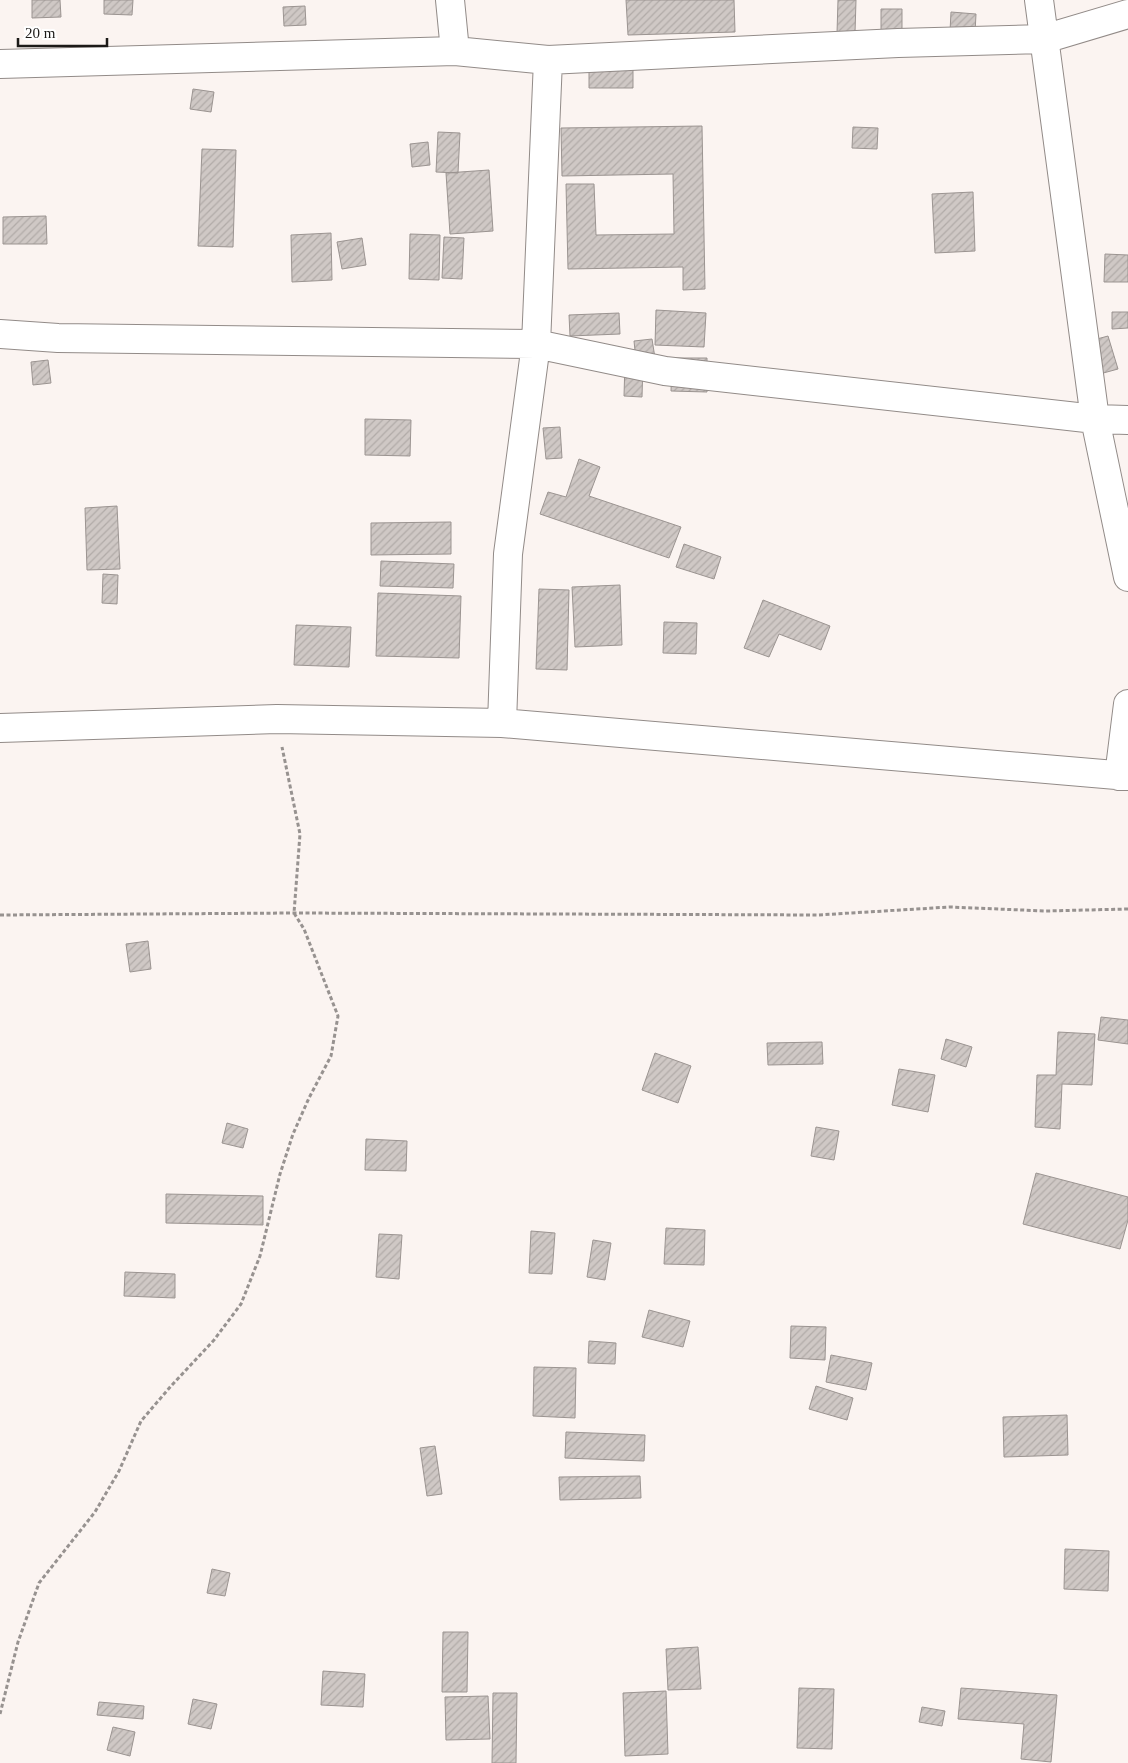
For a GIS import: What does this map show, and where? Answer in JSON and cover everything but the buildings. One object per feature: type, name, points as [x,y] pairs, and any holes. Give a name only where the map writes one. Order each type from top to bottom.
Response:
[{"type":"street","points":[[450,0],[455,51]]},
{"type":"street","points":[[1039,0],[1095,419],[1128,577]]},
{"type":"street","points":[[0,64],[455,51],[548,60],[898,43],[1044,39],[1128,14]]},
{"type":"street","points":[[502,723],[508,554],[536,344],[548,60]]},
{"type":"street","points":[[0,334],[58,338],[536,344],[665,371],[1095,419],[1128,420]]},
{"type":"street","points":[[0,728],[277,719],[502,723],[1124,776],[1128,704]]},
{"type":"path","points":[[0,1714],[18,1642],[39,1583],[95,1512],[119,1471],[141,1422],[214,1340],[241,1304],[260,1256],[280,1174],[293,1134],[308,1098],[332,1056],[338,1016],[311,946],[294,913],[300,834],[277,719]]},
{"type":"path","points":[[0,915],[294,913],[818,915],[950,907],[1045,911],[1128,909]]}]
